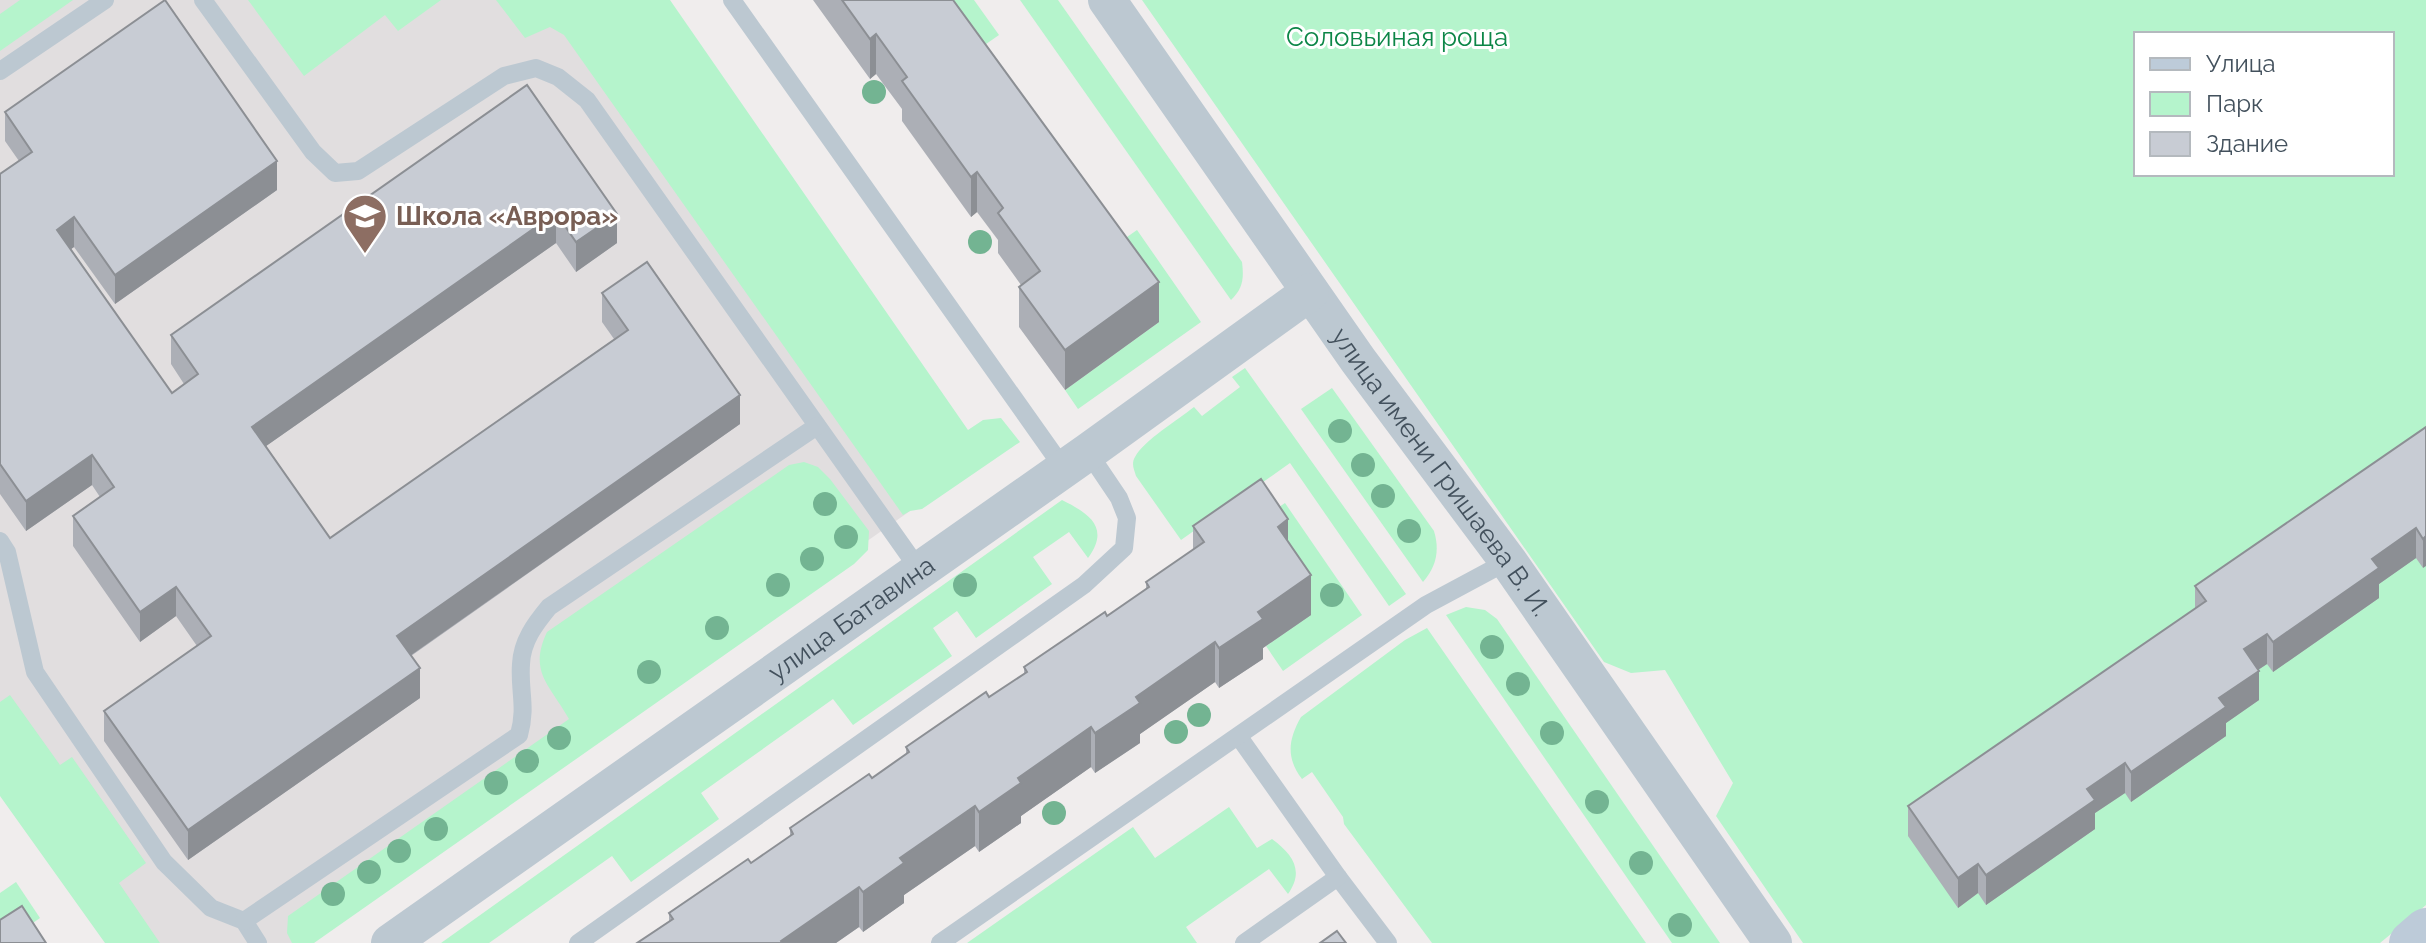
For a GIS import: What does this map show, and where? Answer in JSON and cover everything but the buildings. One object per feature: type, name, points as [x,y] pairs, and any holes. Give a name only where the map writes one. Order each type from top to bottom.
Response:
[{"type":"main road","points":[[2411,943],[2426,930]]},
{"type":"street","name":"улица имени Гришаева В. И.","points":[[1107,0],[1310,292],[1508,561],[1773,943]]},
{"type":"street","name":"улица Батавина","points":[[390,943],[920,571],[1310,292]]},
{"type":"lane","points":[[0,71],[105,0]]},
{"type":"lane","points":[[203,0],[313,152],[335,173],[358,171],[504,76],[536,68],[558,77],[587,100],[920,571]]},
{"type":"lane","points":[[578,943],[1084,585],[1124,548],[1127,518],[1119,498],[1076,460],[732,0]]},
{"type":"lane","points":[[244,921],[519,735],[525,714],[521,662],[531,630],[549,607],[817,426]]},
{"type":"lane","points":[[0,541],[7,552],[35,672],[164,862],[211,908],[244,921],[258,943]]},
{"type":"lane","points":[[940,943],[1426,605],[1508,561]]},
{"type":"lane","points":[[1239,737],[1388,943]]},
{"type":"lane","points":[[1244,943],[1338,877]]},
{"type":"shaded area","name":"Школа «Аврора»","points":[[0,0],[550,0],[910,511],[294,943],[132,943],[0,752]]},
{"type":"green space","points":[[20,0],[73,0],[0,51],[0,14]]},
{"type":"green space","points":[[248,0],[441,0],[398,31],[385,15],[304,76]]},
{"type":"green space","points":[[496,0],[670,0],[968,430],[983,420],[1001,418],[1020,442],[922,509],[903,515],[564,35],[550,27],[525,38]]},
{"type":"green space","points":[[924,0],[974,0],[999,35],[966,58]]},
{"type":"green space","points":[[1020,0],[1058,0],[1242,262],[1242,283],[1231,300]]},
{"type":"green space","name":"Соловьиная роща","points":[[1142,0],[2426,0],[2426,905],[2380,943],[1803,943],[1716,816],[1733,783],[1665,670],[1631,673],[1604,662]]},
{"type":"green space","points":[[1137,230],[1201,322],[1078,409],[1065,390],[1159,322],[1107,251]]},
{"type":"green space","points":[[1245,368],[1406,594],[1389,606],[1290,463],[1181,540],[1136,476],[1134,460],[1145,444],[1194,407],[1202,416],[1240,387],[1232,377]]},
{"type":"green space","points":[[1332,388],[1434,531],[1436,558],[1423,582],[1301,409]]},
{"type":"green space","points":[[804,462],[818,467],[830,479],[869,531],[868,550],[854,564],[314,943],[292,943],[287,933],[288,916],[569,719],[541,668],[542,646],[547,632],[789,465]]},
{"type":"green space","points":[[1062,500],[1088,516],[1097,529],[1095,547],[1088,558],[1069,532],[1033,557],[1052,584],[976,638],[957,611],[933,628],[952,656],[853,725],[833,699],[701,793],[719,819],[631,882],[612,856],[489,943],[441,943]]},
{"type":"green space","points":[[1285,503],[1362,615],[1283,671],[1266,646],[1310,615],[1261,519]]},
{"type":"green space","points":[[1466,607],[1485,610],[1497,619],[1720,943],[1672,943],[1446,615]]},
{"type":"green space","points":[[1427,628],[1646,943],[1432,943],[1344,824],[1343,817],[1312,772],[1302,779],[1291,756],[1293,733],[1301,717],[1405,640]]},
{"type":"green space","points":[[10,695],[60,765],[72,757],[146,863],[119,883],[160,943],[105,943],[0,796],[0,702]]},
{"type":"green space","points":[[1229,807],[1257,848],[1272,839],[1285,851],[1294,863],[1295,877],[1288,894],[1269,869],[1186,927],[1197,943],[967,943],[1133,827],[1155,858]]},
{"type":"green space","points":[[16,882],[40,918],[0,943],[0,893]]},
{"type":"place","name":"Школа «Аврора»","points":[[365,255]]}]
